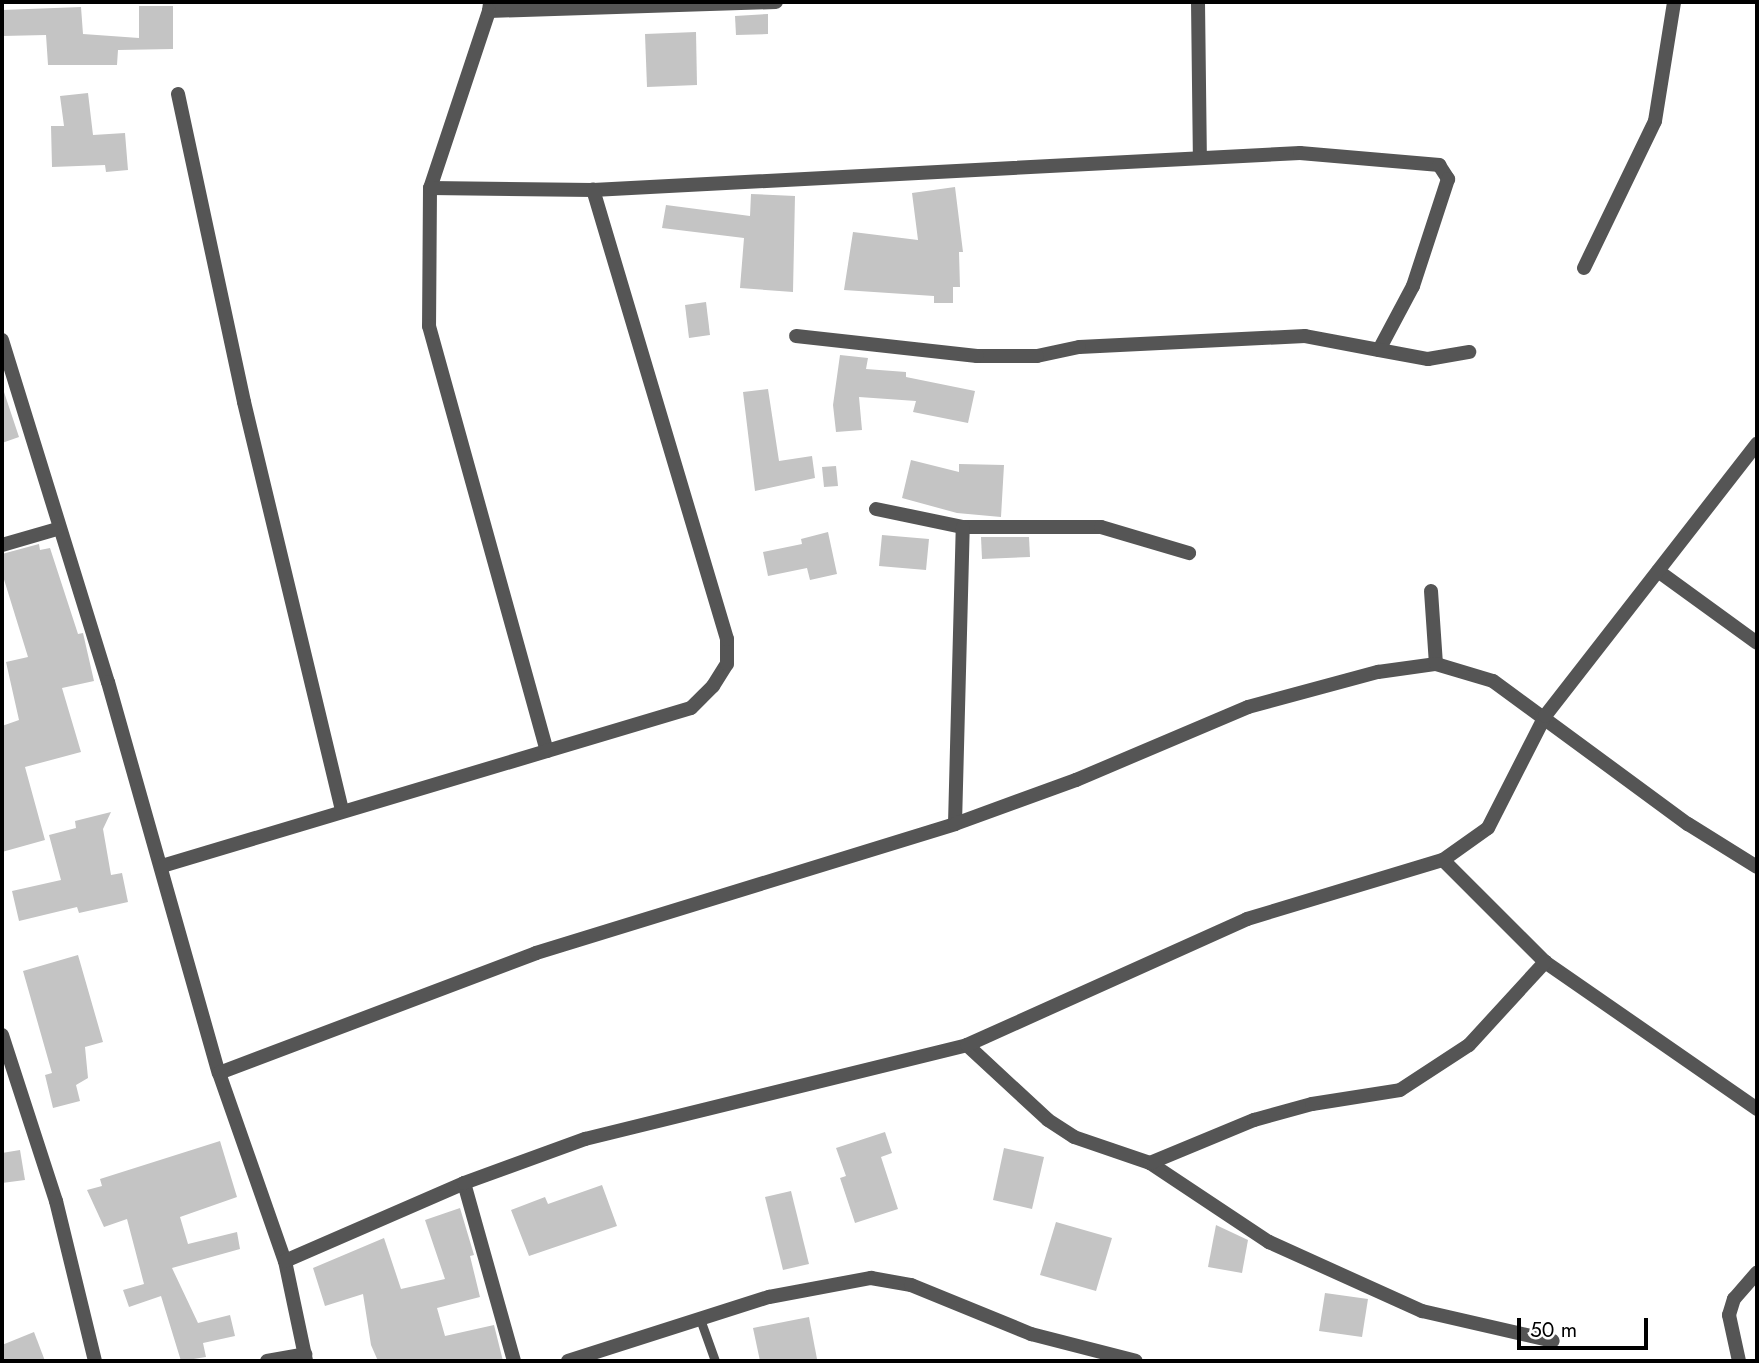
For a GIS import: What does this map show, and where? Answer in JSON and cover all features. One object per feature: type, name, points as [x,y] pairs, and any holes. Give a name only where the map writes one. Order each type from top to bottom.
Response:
[{"type":"street","points":[[547,751],[433,346],[428,308],[430,188],[489,6],[776,2]]},
{"type":"street","points":[[1198,2],[1200,155]]},
{"type":"street","points":[[1584,268],[1655,121],[1674,2]]},
{"type":"street","points":[[178,93],[244,402],[342,809]]},
{"type":"street","points":[[430,188],[593,190],[919,176],[1200,155],[1300,153],[1439,165],[1448,179],[1413,286],[1379,350]]},
{"type":"street","points":[[162,866],[342,809],[691,708],[705,698],[727,664],[727,639],[703,553],[593,190]]},
{"type":"street","points":[[796,337],[977,356],[1037,356],[1079,347],[1305,336],[1428,359],[1469,352]]},
{"type":"street","points":[[2,340],[57,529],[162,866],[219,1073],[285,1261],[306,1358],[267,1361]]},
{"type":"street","points":[[285,1261],[464,1183],[585,1139],[967,1045],[1247,919],[1443,860],[1488,828],[1545,716],[1757,444]]},
{"type":"street","points":[[876,509],[963,527],[1101,527],[1189,553]]},
{"type":"street","points":[[956,824],[963,527]]},
{"type":"street","points":[[2,545],[57,529]]},
{"type":"street","points":[[1658,571],[1757,643]]},
{"type":"street","points":[[1431,591],[1436,664]]},
{"type":"street","points":[[219,1073],[536,953],[956,824],[1076,780],[1248,707],[1378,672],[1436,664],[1486,678],[1545,716],[1688,824],[1757,867]]},
{"type":"street","points":[[1443,860],[1545,962],[1757,1109]]},
{"type":"street","points":[[1150,1163],[1254,1120],[1312,1104],[1400,1090],[1469,1045],[1545,962]]},
{"type":"street","points":[[2,1035],[5,1057],[56,1201],[95,1361]]},
{"type":"street","points":[[967,1045],[1048,1120],[1074,1137],[1150,1163],[1269,1242],[1410,1306],[1458,1322],[1553,1341]]},
{"type":"street","points":[[464,1183],[514,1361]]},
{"type":"street","points":[[1739,1361],[1729,1315],[1734,1299],[1757,1273]]},
{"type":"street","points":[[568,1361],[769,1297],[871,1278],[911,1285],[1031,1334],[1136,1361]]},
{"type":"lane","points":[[701,1319],[715,1361]]},
{"type":"building","points":[[139,6],[173,6],[173,49],[118,50],[117,65],[48,65],[46,35],[2,36],[2,10],[81,7],[83,34],[139,38]]},
{"type":"building","points":[[768,14],[768,34],[736,35],[735,16]]},
{"type":"building","points":[[696,32],[697,85],[647,87],[645,34]]},
{"type":"building","points":[[88,93],[93,135],[125,133],[128,170],[106,172],[105,165],[52,167],[51,126],[64,126],[60,96]]},
{"type":"building","points":[[955,187],[963,252],[959,252],[960,287],[953,287],[953,303],[934,303],[934,296],[844,290],[853,232],[918,240],[912,193]]},
{"type":"building","points":[[751,194],[795,196],[793,292],[740,288],[744,238],[662,228],[666,205],[750,216]]},
{"type":"building","points":[[706,302],[710,335],[689,338],[685,305]]},
{"type":"building","points":[[840,355],[868,358],[866,369],[906,372],[906,377],[975,391],[968,423],[913,412],[916,401],[859,397],[862,430],[836,432],[833,405]]},
{"type":"building","points":[[768,389],[779,461],[812,456],[815,478],[755,491],[743,392]]},
{"type":"building","points":[[4,392],[19,437],[2,443],[2,393]]},
{"type":"building","points":[[911,460],[959,472],[959,464],[1004,465],[1001,517],[957,513],[902,498]]},
{"type":"building","points":[[836,466],[838,486],[824,487],[822,467]]},
{"type":"building","points":[[828,532],[837,574],[810,580],[807,568],[768,576],[763,552],[802,544],[801,539]]},
{"type":"building","points":[[882,535],[929,539],[926,570],[879,566]]},
{"type":"building","points":[[981,537],[1029,537],[1030,557],[982,559]]},
{"type":"building","points":[[39,544],[40,550],[50,548],[78,634],[83,633],[94,681],[62,688],[81,752],[25,767],[45,840],[2,852],[2,726],[19,720],[6,662],[28,657],[2,573],[2,554]]},
{"type":"building","points":[[111,812],[103,829],[111,875],[122,873],[128,902],[79,913],[77,907],[19,921],[12,891],[61,880],[49,835],[76,828],[75,821]]},
{"type":"building","points":[[78,955],[103,1042],[85,1047],[88,1078],[76,1085],[80,1101],[53,1108],[45,1075],[52,1073],[23,971]]},
{"type":"building","points":[[885,1132],[892,1153],[881,1157],[898,1209],[855,1223],[840,1178],[846,1176],[836,1148]]},
{"type":"building","points":[[220,1141],[237,1197],[180,1217],[188,1244],[237,1232],[240,1249],[172,1268],[198,1323],[230,1315],[235,1336],[203,1343],[206,1357],[181,1361],[161,1296],[129,1307],[123,1290],[144,1284],[127,1219],[104,1227],[87,1190],[102,1186],[100,1179]]},
{"type":"building","points":[[1004,1148],[1044,1157],[1032,1209],[993,1200]]},
{"type":"building","points":[[20,1150],[25,1180],[2,1183],[2,1153]]},
{"type":"building","points":[[602,1185],[617,1226],[529,1256],[511,1210],[545,1197],[548,1204]]},
{"type":"building","points":[[791,1191],[809,1264],[783,1270],[765,1197]]},
{"type":"building","points":[[460,1208],[474,1255],[470,1256],[480,1297],[437,1308],[445,1336],[494,1325],[503,1361],[378,1361],[371,1345],[363,1294],[325,1306],[313,1268],[384,1238],[401,1289],[445,1279],[425,1220]]},
{"type":"building","points":[[1056,1222],[1112,1238],[1096,1291],[1040,1275]]},
{"type":"building","points":[[1216,1225],[1248,1240],[1242,1273],[1208,1267]]},
{"type":"building","points":[[1325,1293],[1368,1299],[1362,1337],[1319,1331]]},
{"type":"building","points":[[809,1317],[817,1359],[760,1361],[753,1328]]},
{"type":"building","points":[[34,1332],[45,1361],[2,1361],[2,1345]]}]
